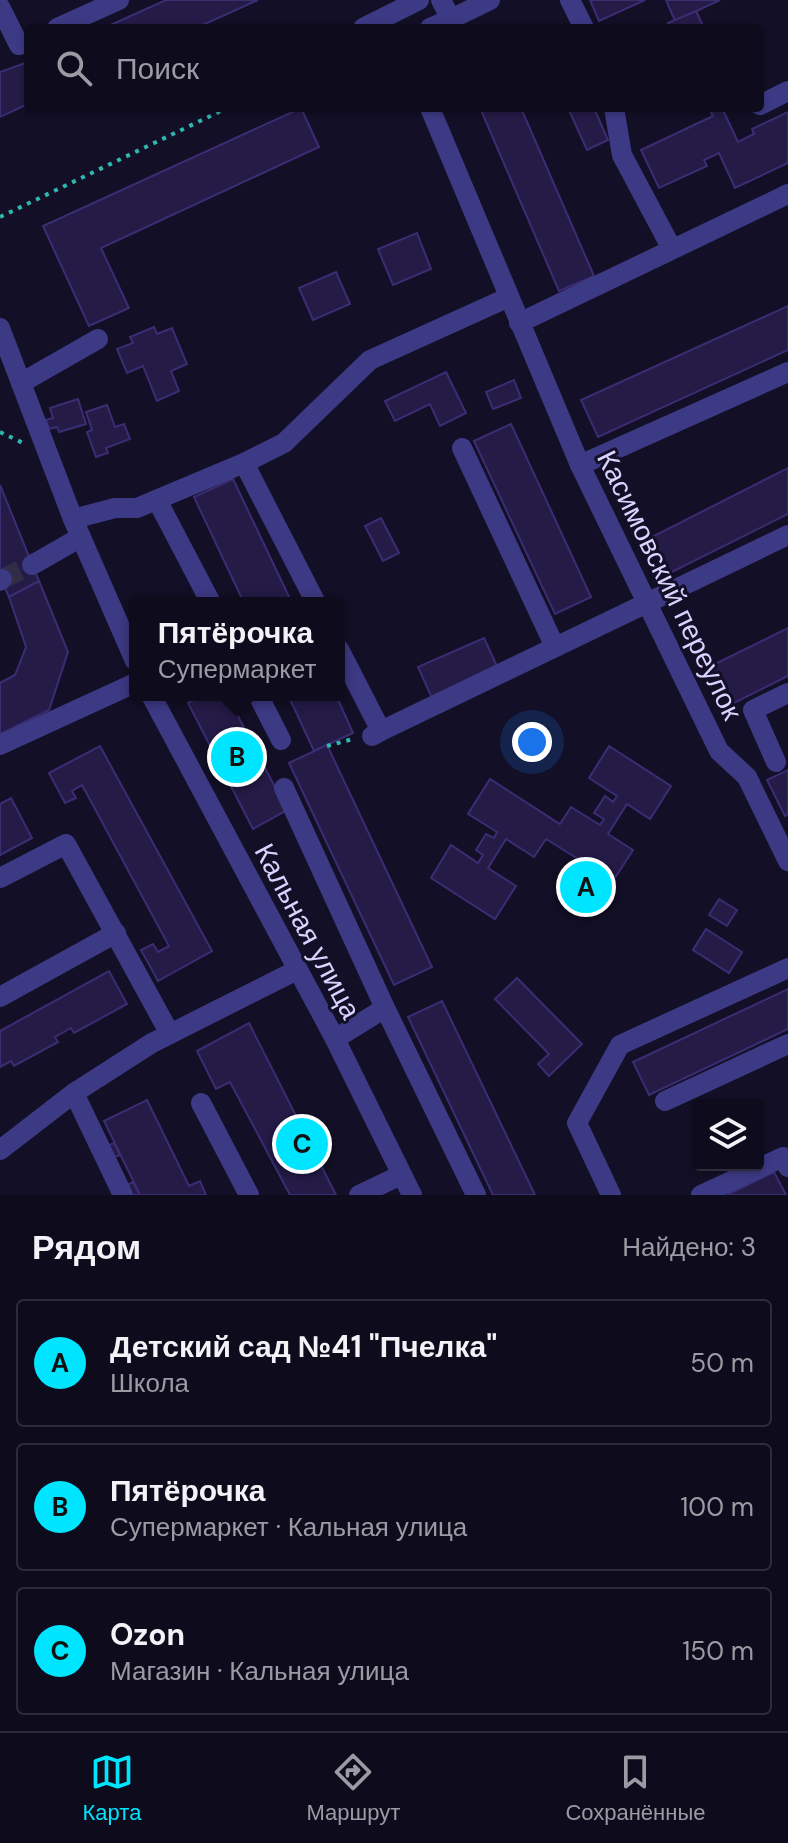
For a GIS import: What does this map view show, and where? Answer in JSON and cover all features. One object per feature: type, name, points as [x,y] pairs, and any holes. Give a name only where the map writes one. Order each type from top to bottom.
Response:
[{"type":"street","points":[[66,24],[119,0]]},
{"type":"street","points":[[371,24],[419,0]]},
{"type":"street","points":[[441,0],[451,19]]},
{"type":"street","points":[[439,24],[490,0]]},
{"type":"street","points":[[570,0],[582,24]]},
{"type":"street","points":[[0,7],[19,45],[24,43]]},
{"type":"street","points":[[764,103],[788,91]]},
{"type":"street","name":"Касимовский переулок","points":[[432,112],[580,465],[719,751],[747,777],[788,861]]},
{"type":"street","points":[[615,112],[622,155],[672,249]]},
{"type":"street","points":[[519,323],[788,194]]},
{"type":"street","points":[[32,565],[77,528],[115,508],[137,508],[284,443],[370,360],[509,297]]},
{"type":"street","points":[[0,328],[77,528],[129,647]]},
{"type":"street","points":[[21,383],[98,339]]},
{"type":"street","points":[[580,465],[788,372]]},
{"type":"street","points":[[462,448],[555,647]]},
{"type":"street","points":[[244,463],[313,597]]},
{"type":"street","points":[[157,500],[208,597]]},
{"type":"street","points":[[345,663],[376,734],[788,535]]},
{"type":"street","points":[[0,745],[129,686]]},
{"type":"street","points":[[747,777],[782,759],[753,710],[788,693]]},
{"type":"street","name":"Кальная улица","points":[[154,701],[335,1039],[412,1195]]},
{"type":"street","points":[[261,701],[281,740]]},
{"type":"street","points":[[284,788],[385,1008],[476,1195]]},
{"type":"street","points":[[0,878],[66,844],[170,1034]]},
{"type":"street","points":[[0,997],[116,933]]},
{"type":"street","points":[[611,1195],[577,1123],[620,1045],[788,968]]},
{"type":"street","points":[[0,1150],[74,1093],[170,1034],[297,970]]},
{"type":"street","points":[[335,1039],[385,1008]]},
{"type":"street","points":[[665,1101],[788,1044]]},
{"type":"street","points":[[74,1093],[123,1195]]},
{"type":"street","points":[[201,1103],[249,1195]]},
{"type":"street","points":[[701,1195],[783,1157],[788,1167]]},
{"type":"street","points":[[359,1195],[401,1175]]},
{"type":"path","points":[[0,217],[219,112]]},
{"type":"path","points":[[327,746],[336,742]]},
{"type":"building","points":[[166,0],[258,0],[205,24],[113,24]]},
{"type":"building","points":[[590,0],[645,0],[599,21]]},
{"type":"building","points":[[666,0],[720,0],[675,21]]},
{"type":"building","points":[[696,11],[702,24],[669,24]]},
{"type":"building","points":[[24,63],[24,106],[0,117],[0,72]]},
{"type":"building","points":[[292,112],[303,112],[319,147],[101,248],[129,308],[89,326],[43,226]]},
{"type":"building","points":[[482,112],[523,112],[594,276],[559,291]]},
{"type":"building","points":[[570,112],[596,112],[608,140],[587,150]]},
{"type":"building","points":[[711,112],[724,112],[738,142],[754,134],[752,129],[788,112],[788,163],[735,188],[719,153],[704,160],[707,166],[659,188],[641,150],[713,116]]},
{"type":"building","points":[[417,233],[431,269],[393,285],[378,249]]},
{"type":"building","points":[[336,272],[350,304],[313,320],[299,288]]},
{"type":"building","points":[[788,306],[788,350],[598,437],[581,400]]},
{"type":"building","points":[[154,327],[157,334],[172,328],[187,364],[171,371],[179,391],[157,401],[143,366],[127,373],[117,349],[133,343],[130,337]]},
{"type":"building","points":[[446,372],[466,413],[440,426],[430,404],[395,421],[385,401]]},
{"type":"building","points":[[514,380],[521,398],[493,409],[486,392]]},
{"type":"building","points":[[78,399],[86,424],[59,432],[57,427],[49,429],[46,420],[53,418],[50,408]]},
{"type":"building","points":[[107,405],[115,427],[124,424],[130,439],[106,448],[108,453],[96,457],[87,432],[92,430],[86,412]]},
{"type":"building","points":[[511,424],[591,597],[555,614],[474,441]]},
{"type":"building","points":[[788,468],[788,514],[668,574],[650,538]]},
{"type":"building","points":[[233,479],[289,597],[241,597],[194,497]]},
{"type":"building","points":[[0,485],[39,581],[9,597],[0,576]]},
{"type":"building","points":[[381,518],[399,553],[383,561],[365,526]]},
{"type":"building","points":[[39,581],[68,652],[49,710],[0,734],[0,683],[15,675],[26,647],[9,597]]},
{"type":"building","points":[[788,628],[788,676],[730,705],[711,666]]},
{"type":"building","points":[[484,638],[502,677],[436,707],[418,667]]},
{"type":"building","points":[[230,701],[287,810],[253,829],[188,703]]},
{"type":"building","points":[[291,701],[339,701],[353,733],[314,751]]},
{"type":"building","points":[[327,745],[432,967],[394,985],[289,763]]},
{"type":"building","points":[[100,746],[212,951],[158,981],[141,950],[153,944],[158,952],[169,946],[82,785],[72,791],[76,798],[65,803],[49,773]]},
{"type":"building","points":[[609,746],[671,786],[650,819],[627,804],[608,834],[633,850],[613,881],[546,839],[534,857],[506,839],[488,868],[516,886],[495,919],[431,878],[451,845],[478,863],[483,855],[476,850],[486,834],[494,838],[497,832],[468,814],[490,779],[560,824],[571,807],[600,825],[604,819],[594,813],[605,796],[613,802],[617,796],[589,778]]},
{"type":"building","points":[[788,770],[788,814],[785,816],[767,780]]},
{"type":"building","points":[[11,798],[32,838],[0,855],[0,804]]},
{"type":"building","points":[[719,899],[737,910],[727,926],[709,915]]},
{"type":"building","points":[[706,929],[742,952],[729,973],[693,950]]},
{"type":"building","points":[[109,971],[127,1004],[74,1033],[71,1028],[55,1037],[58,1042],[14,1066],[11,1061],[0,1067],[0,1031]]},
{"type":"building","points":[[517,978],[582,1044],[549,1076],[538,1064],[549,1054],[495,999]]},
{"type":"building","points":[[788,989],[788,1029],[649,1095],[633,1062]]},
{"type":"building","points":[[442,1001],[535,1195],[493,1195],[408,1017]]},
{"type":"building","points":[[249,1023],[336,1195],[290,1195],[230,1082],[216,1089],[197,1051]]},
{"type":"building","points":[[147,1100],[189,1186],[200,1181],[206,1195],[140,1195],[104,1121]]},
{"type":"building","points":[[114,1143],[120,1155],[112,1158],[107,1146]]},
{"type":"building","points":[[774,1172],[786,1195],[727,1195]]},
{"type":"building","points":[[133,1182],[137,1195],[130,1195],[126,1186]]},
{"type":"tunnel","points":[[2,579],[32,565]]},
{"type":"place","name":"Пятёрочка","points":[[237,757]]},
{"type":"place","name":"Детский сад №41 \"Пчелка\"","points":[[586,887]]},
{"type":"place","name":"Ozon","points":[[302,1144]]}]
